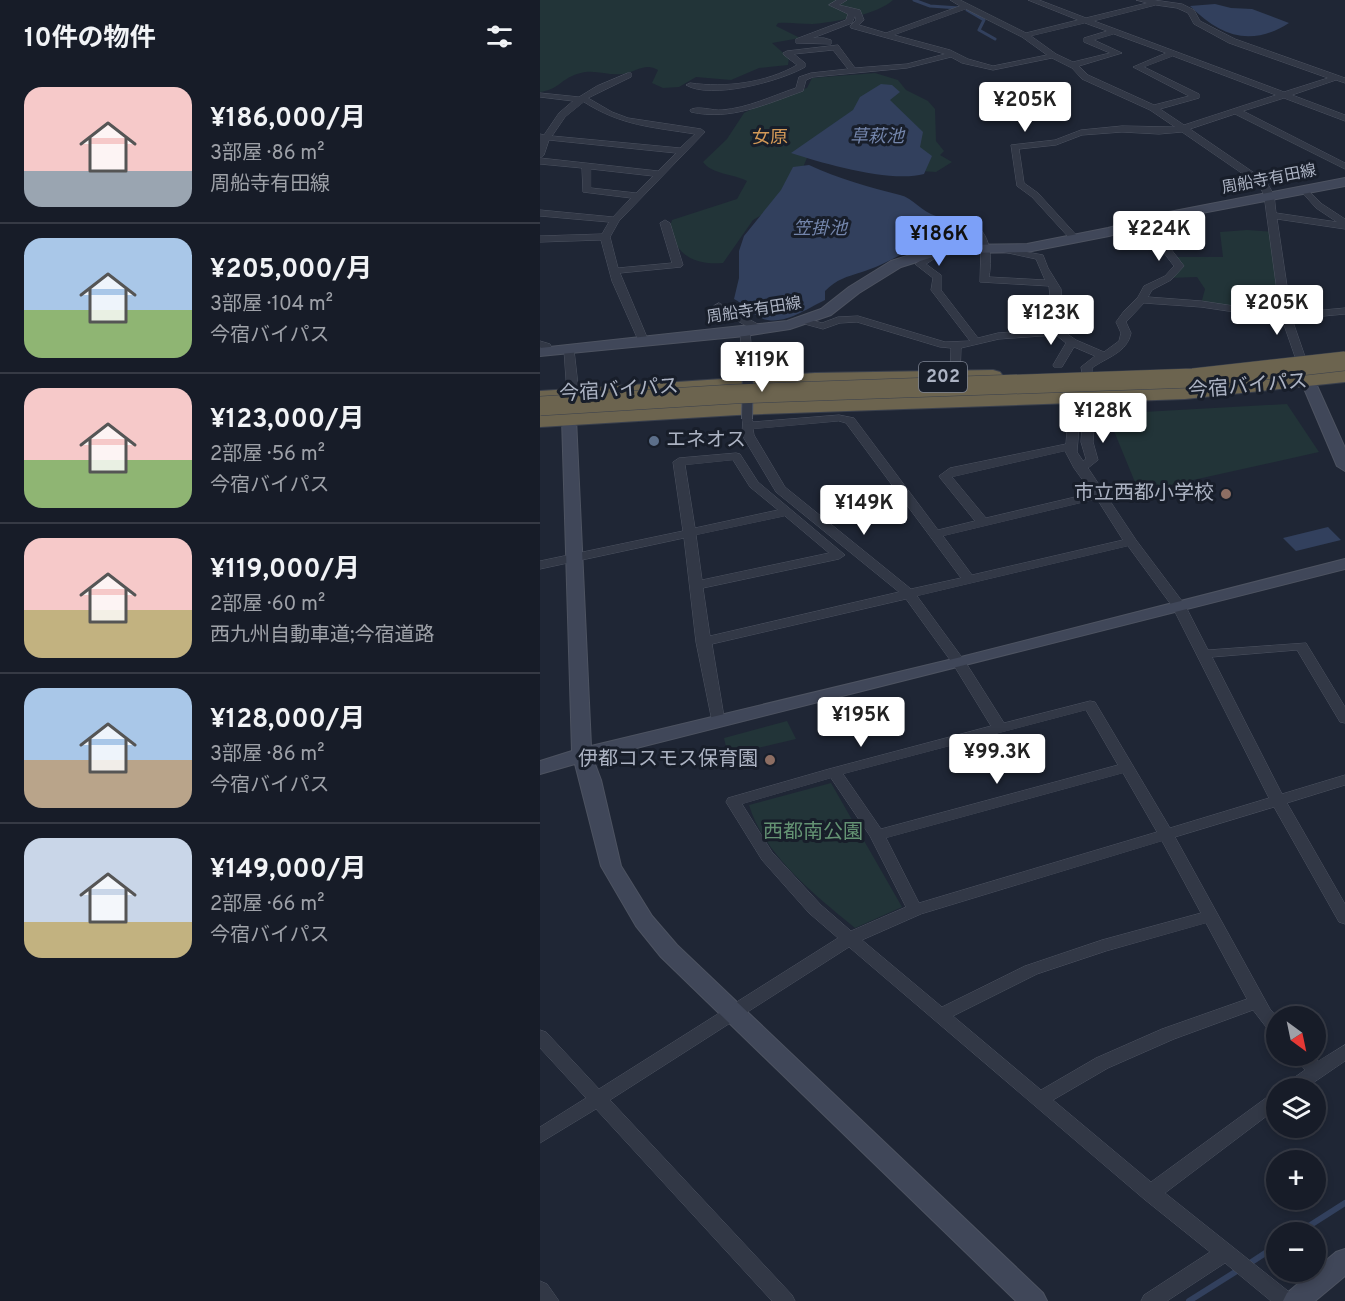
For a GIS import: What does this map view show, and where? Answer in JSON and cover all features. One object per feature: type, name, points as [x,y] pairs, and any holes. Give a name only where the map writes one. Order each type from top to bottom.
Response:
[{"type":"highway","name":"今宿バイパス","points":[[540,397],[815,379],[1087,374],[1200,369],[1345,353]]},
{"type":"highway","points":[[540,406],[734,394],[1183,378],[1345,361]]},
{"type":"highway","points":[[540,416],[738,403],[1186,387],[1345,371]]},
{"type":"highway","name":"今宿バイパス","points":[[540,421],[737,408],[1083,399],[1185,393],[1345,376]]},
{"type":"street","points":[[833,5],[843,0]]},
{"type":"street","points":[[954,0],[1025,35],[1053,56],[1072,65],[1086,77],[1153,108],[1263,183],[1269,195],[1286,317],[1308,381],[1345,466]]},
{"type":"street","points":[[1032,0],[1345,118]]},
{"type":"street","points":[[1140,0],[1179,6],[1191,12],[1197,22],[1232,41],[1345,81]]},
{"type":"street","points":[[1025,35],[1155,3]]},
{"type":"street","points":[[833,5],[857,12],[860,20],[854,26],[951,54],[965,62],[1000,69],[1053,56]]},
{"type":"street","points":[[833,5],[852,13],[849,21],[799,41],[824,40],[835,46],[854,71]]},
{"type":"street","points":[[887,35],[966,6]]},
{"type":"street","points":[[1072,65],[1118,53],[1087,40],[1115,31]]},
{"type":"street","points":[[690,85],[703,88],[730,86],[792,72],[802,65],[787,53],[835,46]]},
{"type":"street","points":[[1153,108],[1196,96],[1137,67],[1173,53]]},
{"type":"street","points":[[694,110],[706,114],[729,113],[800,88],[802,79],[811,75],[907,66],[951,54]]},
{"type":"street","points":[[540,155],[542,138],[580,99],[628,75]]},
{"type":"street","points":[[1075,239],[1035,195],[1020,184],[1014,147],[1056,142],[1081,133],[1122,129],[1159,131],[1182,129],[1335,78]]},
{"type":"street","points":[[540,95],[580,99],[627,120],[701,132],[615,220],[605,237],[614,271],[644,342]]},
{"type":"street","points":[[1234,111],[1345,166]]},
{"type":"street","points":[[542,138],[682,152]]},
{"type":"street","points":[[540,161],[660,174]]},
{"type":"street","points":[[587,166],[586,190],[639,196]]},
{"type":"street","name":"周船寺有田線","points":[[543,349],[569,350],[745,332],[805,321],[826,312],[854,290],[896,264],[940,251],[1027,248],[1269,195],[1345,182]]},
{"type":"street","points":[[1305,190],[1319,206],[1345,224]]},
{"type":"street","points":[[540,213],[615,220]]},
{"type":"street","points":[[1272,215],[1345,224]]},
{"type":"street","points":[[1087,374],[1086,367],[1103,355],[1110,354],[1124,342],[1126,333],[1121,322],[1144,300],[1148,288],[1168,278],[1179,266],[1162,244],[1164,217]]},
{"type":"street","points":[[964,221],[995,249],[1040,258],[1056,289],[1058,332]]},
{"type":"street","points":[[614,271],[678,265],[665,223]]},
{"type":"street","points":[[540,239],[605,237]]},
{"type":"street","points":[[995,249],[984,280],[1051,282]]},
{"type":"street","points":[[940,251],[920,264],[938,278],[936,290],[975,341]]},
{"type":"street","points":[[1144,300],[1201,304],[1286,317],[1345,311]]},
{"type":"street","points":[[719,306],[761,330]]},
{"type":"street","points":[[805,321],[823,326],[838,320],[858,319],[930,342],[956,345],[998,336],[1058,332],[1072,342],[1103,355]]},
{"type":"street","points":[[745,332],[748,367],[748,435],[780,489],[909,594],[959,663],[999,727]]},
{"type":"street","points":[[1058,365],[1072,342]]},
{"type":"street","points":[[956,345],[956,377]]},
{"type":"street","points":[[569,350],[573,394],[569,418],[582,755],[591,780],[611,866],[625,893],[669,951],[1034,1301]]},
{"type":"street","points":[[1083,399],[1071,452],[1131,542],[1178,605],[1278,800],[1345,918]]},
{"type":"street","points":[[1080,468],[1092,460],[1087,442],[1083,399]]},
{"type":"street","points":[[747,423],[839,418],[850,420],[969,580]]},
{"type":"street","points":[[983,522],[945,476],[950,472],[1071,446]]},
{"type":"street","points":[[698,585],[839,555],[754,484],[736,456],[678,462],[698,585],[703,642],[718,723]]},
{"type":"street","points":[[935,534],[1100,495]]},
{"type":"street","points":[[540,565],[786,512]]},
{"type":"street","points":[[703,642],[1131,542]]},
{"type":"street","points":[[540,768],[582,755],[959,663],[1345,564]]},
{"type":"street","points":[[1204,654],[1300,646],[1345,719]]},
{"type":"street","points":[[1266,1014],[1257,1002],[1166,834],[1090,705],[999,727],[733,802],[767,856],[814,909],[1042,1098],[1151,1193],[1286,1301]]},
{"type":"street","points":[[877,835],[1127,768]]},
{"type":"street","points":[[834,772],[877,835],[915,910]]},
{"type":"street","points":[[540,1136],[850,938],[915,910],[1345,780]]},
{"type":"street","points":[[941,1015],[1031,970],[1102,946],[1210,916]]},
{"type":"street","points":[[1042,1098],[1102,1063],[1168,1034],[1257,1002]]},
{"type":"street","points":[[540,1037],[785,1301]]},
{"type":"street","points":[[1305,1078],[1345,1052]]},
{"type":"street","points":[[1312,1066],[1316,1070]]},
{"type":"street","points":[[1151,1193],[1266,1107]]},
{"type":"street","points":[[1151,1301],[1226,1252]]},
{"type":"street","points":[[1296,1301],[1345,1260]]},
{"type":"street","points":[[540,1290],[549,1301]]},
{"type":"green space","points":[[540,0],[893,0],[877,10],[843,20],[812,24],[778,23],[776,26],[800,38],[772,43],[789,58],[788,65],[759,68],[731,80],[696,77],[679,87],[663,88],[652,83],[658,70],[645,67],[623,74],[583,72],[551,89],[540,92]]},
{"type":"green space","points":[[875,73],[898,80],[906,90],[928,101],[935,109],[936,141],[944,151],[940,155],[952,162],[936,172],[920,171],[857,111],[812,146],[801,172],[773,208],[753,220],[723,263],[696,261],[683,253],[669,230],[672,220],[737,199],[747,181],[717,172],[703,162],[727,139],[744,113],[776,97],[807,88],[812,78]]},
{"type":"green space","points":[[1247,230],[1274,232],[1286,317],[1201,304],[1205,289],[1197,277],[1168,278],[1179,266],[1172,257],[1223,257],[1220,232]]},
{"type":"green space","points":[[1287,404],[1319,452],[1139,492],[1107,414]]},
{"type":"green space","points":[[787,721],[796,739],[728,755],[724,738]]},
{"type":"green space","name":"西都南公園","points":[[831,783],[902,907],[855,928],[808,888],[779,857],[766,841],[749,805]]},
{"type":"water","points":[[1215,4],[1231,8],[1252,9],[1289,23],[1262,35],[1237,35],[1213,25],[1190,6]]},
{"type":"water","name":"草萩池","points":[[881,84],[892,85],[900,92],[890,100],[923,132],[920,147],[932,156],[924,174],[894,176],[876,174],[839,167],[791,153],[853,110],[860,97]]},
{"type":"water","name":"笠掛池","points":[[809,165],[843,179],[905,197],[936,216],[939,228],[923,241],[892,259],[838,281],[825,291],[825,300],[802,312],[785,319],[761,318],[734,299],[739,278],[739,251],[744,236],[781,190],[793,167]]},
{"type":"water","points":[[1328,527],[1341,540],[1296,551],[1283,538]]},
{"type":"waterway","points":[[914,0],[930,6],[959,8]]},
{"type":"waterway","points":[[967,10],[984,20],[979,30],[995,39]]},
{"type":"waterway","points":[[1315,1222],[1345,1203]]},
{"type":"waterway","points":[[1247,1265],[1266,1253]]},
{"type":"waterway","points":[[1189,1301],[1240,1269]]},
{"type":"place","name":"エネオス","points":[[654,441]]},
{"type":"place","name":"市立西都小学校","points":[[1226,494]]},
{"type":"place","name":"伊都コスモス保育園","points":[[770,760]]},
{"type":"district","name":"女原","points":[[770,138]]}]
